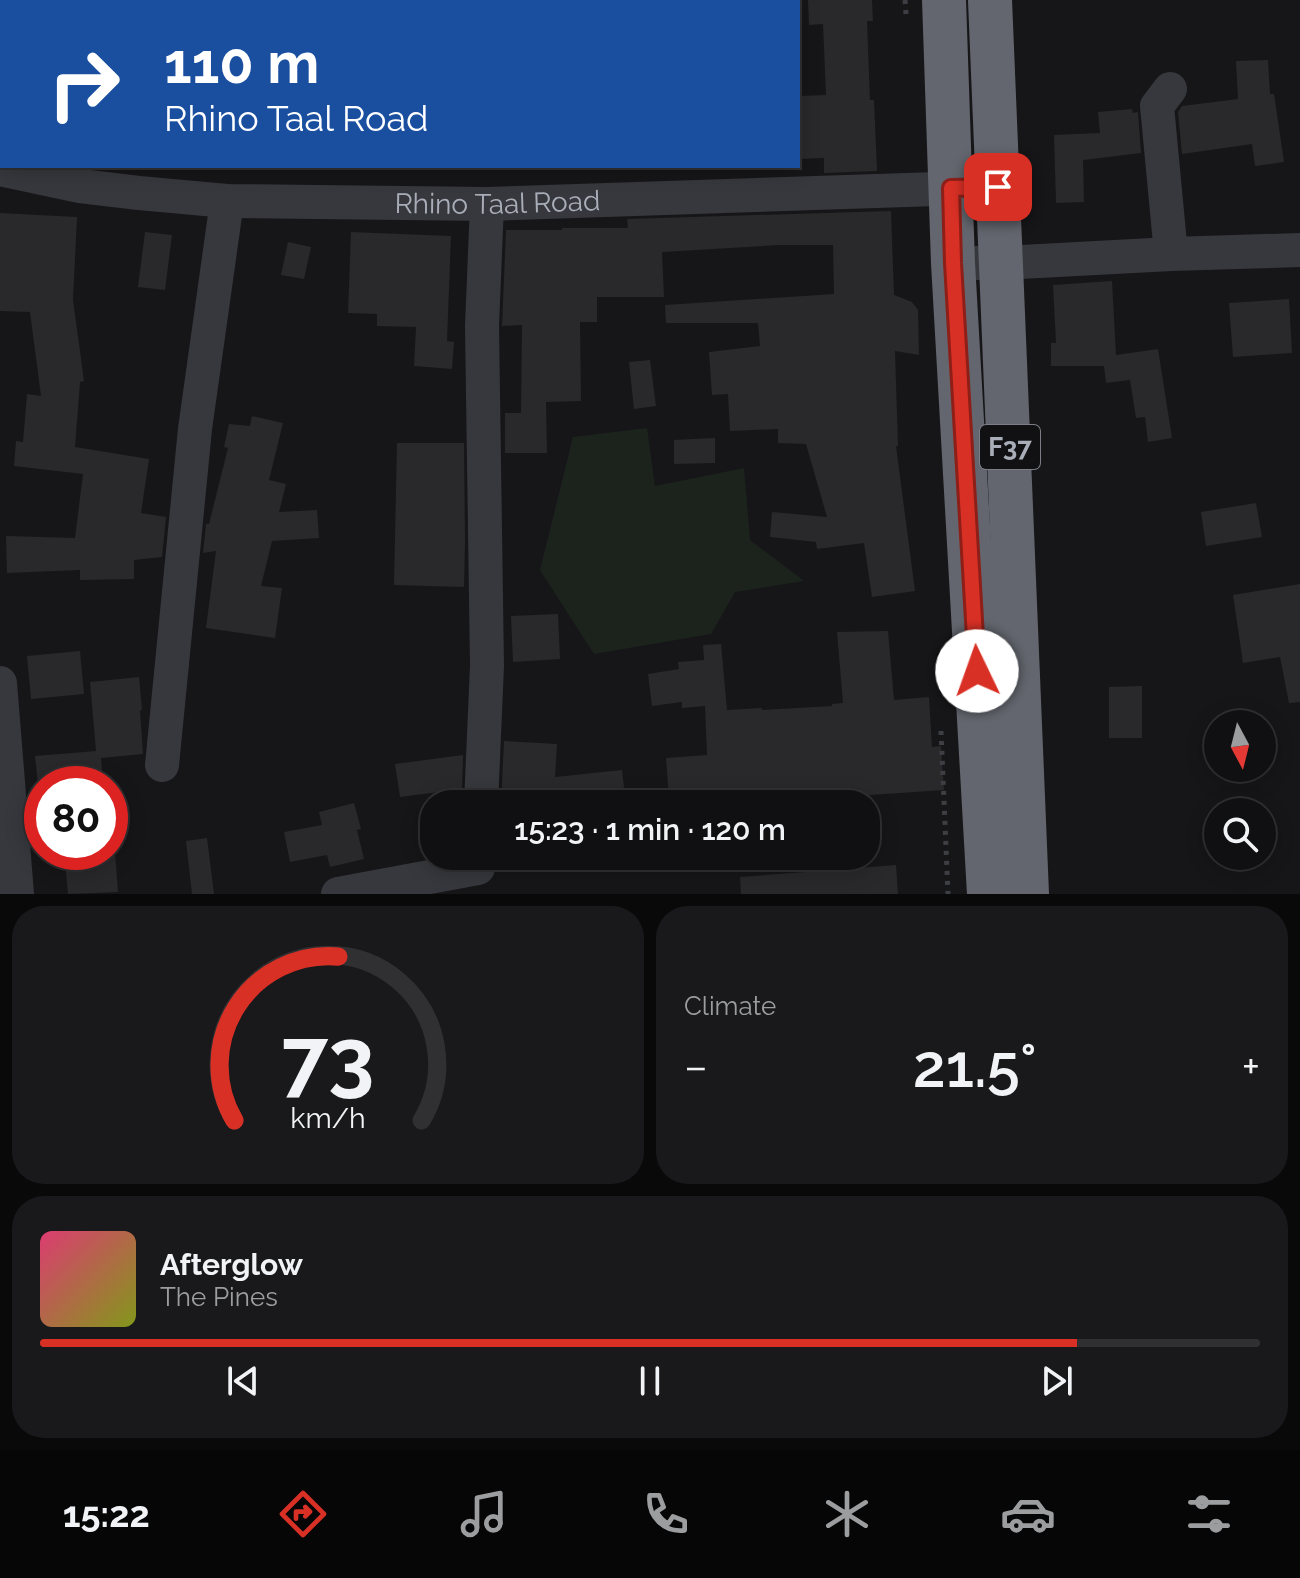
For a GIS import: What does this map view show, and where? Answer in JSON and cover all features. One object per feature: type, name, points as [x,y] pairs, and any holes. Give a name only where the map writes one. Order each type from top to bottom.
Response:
[{"type":"highway","name":"F37","points":[[944,0],[953,263],[989,894]]},
{"type":"highway","name":"F37","points":[[990,0],[1027,894]]},
{"type":"street","points":[[1170,89],[1157,106],[1171,254]]},
{"type":"street","name":"Rhino Taal Road","points":[[13,169],[80,186],[227,201],[487,204],[998,187]]},
{"type":"street","points":[[162,765],[195,429],[227,201]]},
{"type":"street","points":[[482,790],[487,666],[482,326],[487,204]]},
{"type":"street","points":[[953,263],[1300,250]]},
{"type":"street","points":[[0,683],[17,894]]},
{"type":"street","points":[[338,894],[478,873]]},
{"type":"shaded area","points":[[647,428],[655,486],[744,468],[750,540],[804,581],[735,592],[711,634],[594,654],[540,570],[573,437]]},
{"type":"building","points":[[808,0],[872,0],[873,21],[867,21],[877,171],[824,173],[824,158],[800,159],[800,96],[826,95],[823,24],[809,25]]},
{"type":"building","points":[[1268,60],[1270,94],[1274,94],[1284,162],[1255,166],[1252,144],[1182,154],[1178,112],[1182,106],[1238,99],[1236,61]]},
{"type":"building","points":[[1132,109],[1133,113],[1138,112],[1141,153],[1083,160],[1084,202],[1056,203],[1054,135],[1100,133],[1098,112]]},
{"type":"building","points":[[891,211],[894,295],[912,302],[918,310],[919,355],[895,351],[896,446],[915,591],[872,597],[864,543],[817,549],[816,542],[770,537],[772,512],[827,517],[806,444],[778,443],[778,429],[730,431],[728,394],[712,395],[709,352],[760,346],[758,323],[666,323],[665,305],[834,294],[833,245],[662,252],[664,297],[597,297],[597,322],[580,322],[581,401],[546,402],[547,453],[505,453],[505,413],[521,413],[522,325],[502,326],[506,230],[628,228],[627,219]]},
{"type":"building","points":[[0,213],[77,217],[73,300],[84,381],[80,382],[75,447],[149,459],[141,513],[166,517],[162,557],[134,560],[134,579],[80,580],[80,570],[7,573],[6,536],[75,538],[83,474],[14,466],[16,441],[23,442],[27,394],[41,396],[30,312],[0,311]]},
{"type":"building","points":[[145,232],[172,235],[165,290],[138,287]]},
{"type":"building","points":[[351,232],[451,236],[447,341],[454,342],[452,369],[414,366],[416,327],[377,326],[377,314],[348,313]]},
{"type":"building","points":[[288,242],[311,247],[304,279],[281,275]]},
{"type":"building","points":[[1112,281],[1116,355],[1158,349],[1172,438],[1148,442],[1145,417],[1136,418],[1130,380],[1106,383],[1104,366],[1051,366],[1051,343],[1056,343],[1053,285]]},
{"type":"building","points":[[1289,299],[1292,353],[1233,357],[1229,303]]},
{"type":"building","points":[[650,360],[656,406],[634,409],[629,362]]},
{"type":"building","points":[[252,416],[283,423],[269,480],[286,484],[279,512],[317,510],[319,538],[272,541],[261,586],[282,588],[275,638],[206,628],[216,551],[203,553],[206,524],[209,524],[228,448],[224,447],[229,424],[250,426]]},
{"type":"building","points":[[715,438],[715,463],[674,464],[674,440]]},
{"type":"building","points":[[397,443],[464,443],[464,587],[394,585]]},
{"type":"building","points":[[1256,503],[1262,537],[1206,546],[1201,512]]},
{"type":"building","points":[[1300,584],[1300,702],[1289,703],[1280,657],[1243,663],[1233,595]]},
{"type":"building","points":[[558,614],[560,659],[513,662],[511,616]]},
{"type":"building","points":[[888,631],[894,700],[929,697],[932,747],[941,746],[944,790],[880,794],[880,790],[668,790],[666,758],[707,755],[705,706],[682,708],[682,702],[652,706],[648,674],[679,669],[678,662],[704,660],[703,645],[721,644],[727,710],[832,706],[843,703],[837,632]]},
{"type":"building","points":[[80,651],[84,694],[31,699],[27,656]]},
{"type":"building","points":[[139,677],[143,754],[101,758],[102,766],[36,766],[35,756],[96,751],[90,682]]},
{"type":"building","points":[[1142,686],[1142,738],[1109,738],[1109,687]]},
{"type":"building","points":[[504,741],[557,744],[555,777],[622,770],[624,790],[502,790]]},
{"type":"building","points":[[463,755],[462,789],[420,790],[420,794],[400,797],[395,764]]},
{"type":"building","points":[[354,803],[364,859],[330,867],[327,855],[290,862],[284,832],[322,825],[319,812]]},
{"type":"building","points":[[207,838],[214,894],[192,894],[186,841]]},
{"type":"building","points":[[896,865],[898,894],[741,894],[740,877],[831,870],[880,870],[880,866]]},
{"type":"building","points":[[66,870],[116,870],[118,892],[68,894]]},
{"type":"route","points":[[977,671],[951,188],[998,187]]}]
